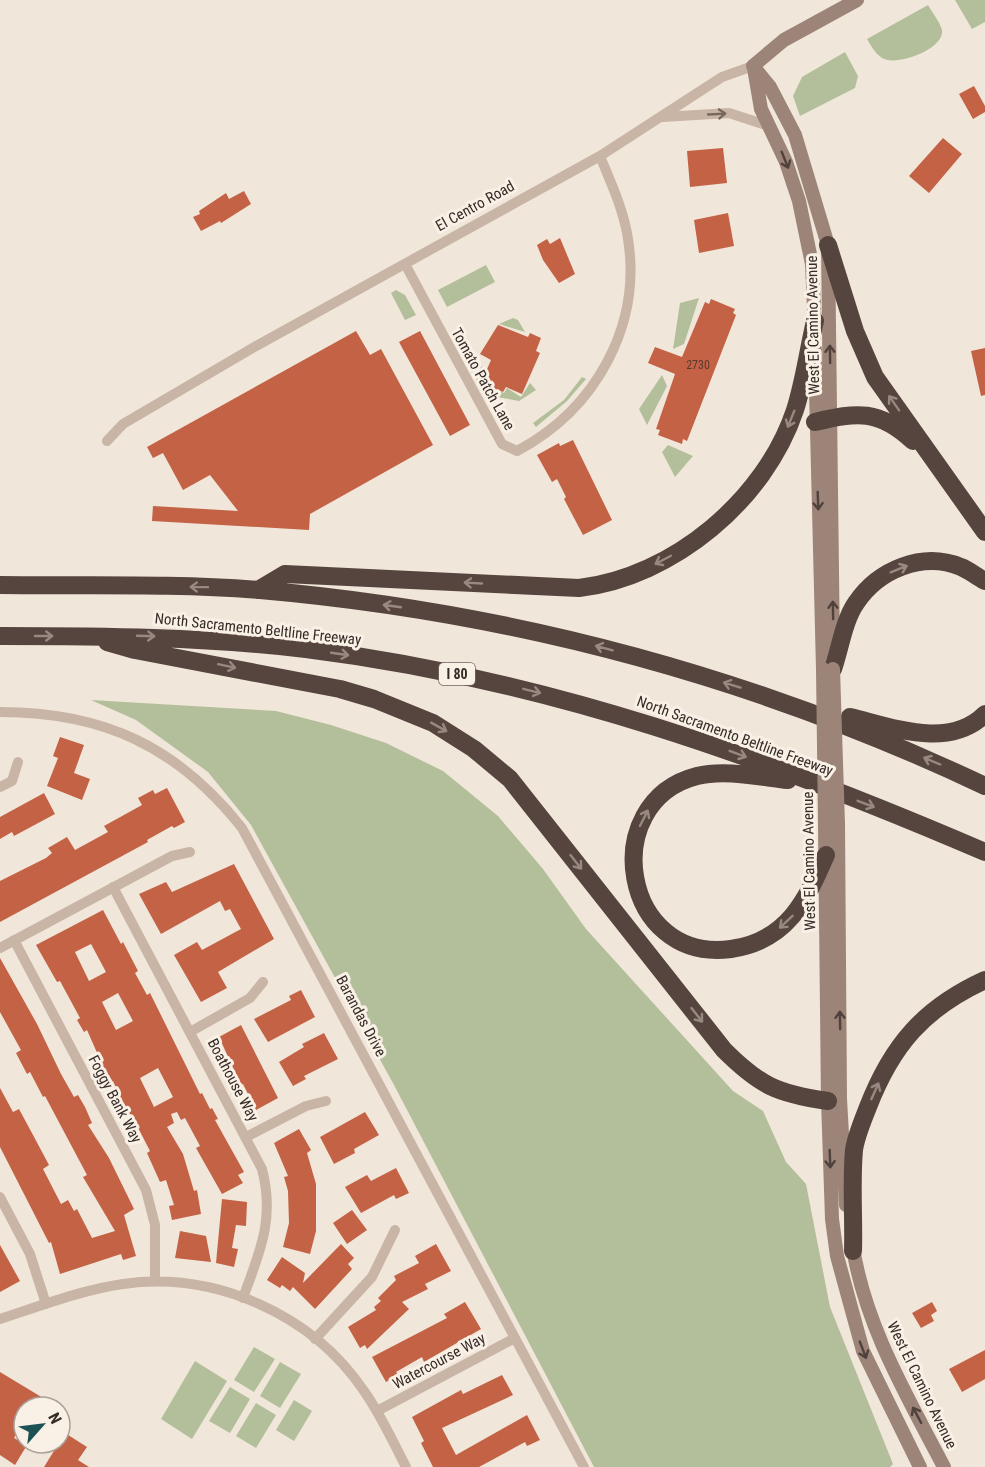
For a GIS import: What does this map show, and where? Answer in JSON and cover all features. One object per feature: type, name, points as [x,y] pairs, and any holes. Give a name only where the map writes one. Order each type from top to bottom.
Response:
[{"type":"highway","points":[[828,245],[855,331],[875,377],[985,532]]},
{"type":"highway","points":[[258,590],[285,574],[579,588],[600,586],[645,569],[674,554],[718,522],[753,484],[772,458],[795,410],[815,321]]},
{"type":"highway","points":[[823,420],[849,414],[874,415],[899,429],[912,439],[963,502]]},
{"type":"highway","points":[[828,669],[855,605],[874,581],[901,566],[931,561],[961,567],[985,581]]},
{"type":"highway","points":[[0,585],[258,590],[393,605],[530,631],[661,663],[787,703],[879,739],[985,786]]},
{"type":"highway","name":"North Sacramento Beltline Freeway","points":[[0,636],[145,636],[253,644],[370,658],[457,674],[617,714],[691,736],[985,852]]},
{"type":"highway","points":[[88,636],[135,650],[340,689],[398,707],[450,732],[510,779],[730,1056],[760,1082],[783,1093],[834,1100]]},
{"type":"highway","points":[[787,703],[924,734],[955,731],[985,714]]},
{"type":"highway","points":[[812,783],[710,774],[674,785],[652,805],[641,823],[634,850],[636,884],[650,915],[671,937],[686,946],[703,950],[735,948],[770,935],[789,920],[808,896],[826,855]]},
{"type":"highway","points":[[853,1251],[854,1149],[875,1090],[898,1045],[914,1028],[946,1001],[985,980]]},
{"type":"main road","name":"El Centro Road","points":[[753,66],[784,40],[857,0]]},
{"type":"main road","name":"West El Camino Avenue","points":[[753,66],[761,109],[786,162],[799,201],[812,264],[823,420]]},
{"type":"main road","name":"West El Camino Avenue","points":[[753,66],[770,87],[795,135],[828,245],[823,420],[832,823],[834,1100],[832,1219],[844,1286],[863,1351],[920,1467]]},
{"type":"main road","name":"West El Camino Avenue","points":[[832,823],[826,855],[834,1100],[853,1251],[860,1286],[874,1328],[894,1372],[944,1467]]},
{"type":"street","name":"El Centro Road","points":[[107,441],[123,424],[256,346],[600,156],[722,77],[753,66]]},
{"type":"street","points":[[663,117],[729,113],[769,126]]},
{"type":"street","name":"Tomato Patch Lane","points":[[405,264],[502,444],[517,451],[568,416],[581,402],[611,359],[623,326],[629,292],[630,250],[620,205],[600,156]]},
{"type":"street","name":"Barandas Drive","points":[[0,712],[31,712],[69,717],[106,726],[133,737],[179,764],[224,806],[257,853],[584,1467]]},
{"type":"street","points":[[0,787],[12,781],[18,762]]},
{"type":"street","points":[[0,948],[172,856],[190,852]]},
{"type":"street","name":"Boathouse Way","points":[[113,887],[246,1137],[266,1185],[268,1221],[264,1241],[243,1298]]},
{"type":"street","name":"Foggy Bank Way","points":[[14,940],[146,1190],[155,1226],[155,1282]]},
{"type":"street","points":[[190,1032],[250,998],[263,982]]},
{"type":"street","points":[[246,1137],[306,1106],[326,1101]]},
{"type":"street","points":[[0,1197],[30,1254],[46,1304]]},
{"type":"street","points":[[315,1339],[372,1277],[395,1230]]},
{"type":"street","points":[[0,1319],[103,1287],[155,1282],[195,1285],[243,1298],[290,1320],[344,1366],[377,1411],[406,1467]]},
{"type":"street","name":"Watercourse Way","points":[[377,1411],[515,1338]]},
{"type":"green space","points":[[955,0],[985,0],[985,22],[972,29]]},
{"type":"green space","points":[[928,5],[942,30],[941,37],[936,44],[928,50],[898,60],[882,58],[877,54],[867,39]]},
{"type":"green space","points":[[845,52],[858,76],[855,88],[800,116],[793,96],[802,77]]},
{"type":"green space","points":[[486,265],[495,282],[447,307],[438,290]]},
{"type":"green space","points":[[396,290],[405,295],[416,315],[405,320],[391,293]]},
{"type":"green space","points":[[699,298],[684,344],[673,349],[680,303]]},
{"type":"green space","points":[[513,318],[518,320],[525,332],[499,324]]},
{"type":"green space","points":[[467,362],[483,367],[479,376],[481,383],[504,393],[507,388],[521,397],[530,383],[536,390],[519,401],[497,397],[488,400]]},
{"type":"green space","points":[[662,375],[667,386],[647,425],[639,409]]},
{"type":"green space","points":[[582,377],[586,379],[567,401],[536,427],[533,423],[564,400]]},
{"type":"green space","points":[[668,445],[693,456],[675,477],[662,452]]},
{"type":"green space","points":[[91,700],[276,711],[331,725],[386,743],[443,771],[498,816],[543,869],[586,929],[733,1091],[763,1111],[786,1162],[806,1184],[830,1307],[893,1464],[890,1467],[594,1467],[394,1085],[251,825],[208,772],[136,720]]},
{"type":"green space","points":[[254,1347],[275,1359],[254,1392],[234,1380]]},
{"type":"green space","points":[[195,1361],[227,1381],[192,1439],[161,1419]]},
{"type":"green space","points":[[280,1362],[301,1374],[280,1408],[260,1396]]},
{"type":"green space","points":[[230,1387],[250,1399],[230,1433],[209,1421]]},
{"type":"green space","points":[[294,1400],[312,1411],[294,1441],[276,1430]]},
{"type":"green space","points":[[256,1403],[276,1415],[256,1448],[236,1436]]},
{"type":"building","points":[[974,86],[985,106],[985,112],[973,119],[959,94]]},
{"type":"building","points":[[943,138],[962,154],[929,193],[909,176]]},
{"type":"building","points":[[723,148],[727,183],[690,187],[687,151]]},
{"type":"building","points":[[244,191],[251,204],[221,223],[220,221],[201,231],[193,217],[200,214],[199,211],[226,193],[229,199]]},
{"type":"building","points":[[728,213],[734,246],[699,253],[694,220]]},
{"type":"building","points":[[560,238],[575,274],[559,283],[543,260],[537,245],[547,239],[550,244]]},
{"type":"building","points":[[711,299],[735,309],[733,313],[736,315],[687,441],[683,439],[682,444],[658,435],[660,430],[656,429],[675,374],[648,363],[655,347],[682,357],[705,302],[709,304]]},
{"type":"building","points":[[498,325],[528,337],[530,333],[541,338],[536,351],[540,353],[522,394],[506,387],[503,392],[481,383],[491,360],[480,354]]},
{"type":"building","points":[[356,331],[370,355],[381,349],[433,445],[310,514],[309,530],[152,521],[153,506],[238,511],[210,475],[183,490],[163,453],[153,458],[147,447]]},
{"type":"building","points":[[420,331],[470,425],[450,436],[399,342]]},
{"type":"building","points":[[985,348],[985,395],[981,396],[971,351]]},
{"type":"building","points":[[573,440],[612,520],[583,535],[564,499],[566,497],[557,479],[552,482],[537,455],[559,443],[560,446]]},
{"type":"building","points":[[60,737],[84,745],[74,773],[90,779],[82,800],[47,786],[58,758],[53,756]]},
{"type":"building","points":[[167,788],[185,822],[174,828],[172,826],[147,840],[148,842],[0,922],[0,881],[46,858],[52,853],[48,848],[67,837],[75,850],[108,832],[104,826],[142,805],[138,798],[153,790],[155,794]]},
{"type":"building","points":[[44,793],[55,814],[14,836],[12,832],[0,839],[0,817]]},
{"type":"building","points":[[234,864],[274,939],[218,972],[227,988],[201,1002],[174,955],[197,942],[202,950],[241,929],[230,909],[225,911],[220,901],[161,934],[139,894],[166,882],[172,892]]},
{"type":"building","points":[[103,910],[121,944],[123,942],[138,971],[135,973],[147,995],[150,993],[200,1094],[202,1093],[210,1109],[212,1108],[218,1119],[215,1120],[244,1172],[238,1175],[243,1183],[222,1194],[196,1148],[200,1146],[185,1118],[181,1120],[177,1112],[171,1114],[174,1123],[167,1127],[183,1154],[194,1191],[197,1190],[201,1214],[172,1220],[169,1206],[174,1205],[166,1180],[160,1182],[147,1153],[150,1151],[131,1114],[128,1115],[113,1081],[110,1082],[87,1030],[84,1032],[77,1020],[80,1018],[60,981],[57,982],[36,945]],"holes":[[[91,944],[106,972],[89,981],[75,952]],[[118,993],[133,1021],[116,1030],[102,1002]],[[158,1068],[173,1097],[154,1107],[140,1078]]]},
{"type":"building","points":[[0,958],[74,1097],[78,1095],[85,1107],[92,1123],[88,1125],[109,1158],[134,1209],[124,1215],[136,1256],[123,1260],[121,1254],[60,1274],[51,1242],[49,1243],[0,1147],[0,1088],[13,1112],[19,1109],[49,1165],[43,1169],[61,1204],[68,1200],[74,1211],[77,1209],[92,1238],[115,1231],[83,1177],[87,1175],[45,1096],[43,1097],[30,1072],[27,1074],[16,1053],[21,1050],[0,1012]]},
{"type":"building","points":[[301,990],[315,1017],[268,1042],[254,1019],[291,1000],[289,996]]},
{"type":"building","points":[[241,1025],[278,1098],[256,1110],[243,1084],[241,1085],[219,1037]]},
{"type":"building","points":[[324,1033],[338,1059],[304,1076],[306,1079],[293,1086],[279,1062],[304,1047],[302,1044]]},
{"type":"building","points":[[365,1112],[379,1135],[354,1149],[355,1153],[334,1164],[320,1137]]},
{"type":"building","points":[[299,1129],[311,1150],[307,1153],[316,1184],[316,1231],[310,1254],[283,1247],[289,1223],[288,1191],[284,1177],[288,1176],[274,1143]]},
{"type":"building","points":[[396,1168],[409,1193],[396,1199],[394,1195],[361,1213],[345,1187],[367,1175],[371,1181]]},
{"type":"building","points":[[222,1199],[247,1202],[246,1226],[236,1225],[232,1248],[238,1249],[234,1267],[216,1263]]},
{"type":"building","points":[[352,1210],[367,1230],[347,1244],[333,1223]]},
{"type":"building","points":[[180,1231],[206,1236],[211,1262],[175,1258]]},
{"type":"building","points":[[341,1244],[354,1258],[348,1264],[352,1269],[315,1309],[293,1287],[290,1291],[282,1285],[280,1288],[267,1280],[282,1257],[305,1273],[303,1283]]},
{"type":"building","points":[[436,1244],[451,1271],[425,1284],[428,1289],[402,1302],[409,1309],[367,1349],[365,1345],[360,1348],[348,1327],[376,1310],[374,1307],[381,1301],[378,1298],[396,1280],[394,1276],[419,1263],[415,1256]]},
{"type":"building","points":[[0,1245],[20,1281],[0,1292]]},
{"type":"building","points":[[465,1302],[481,1329],[424,1362],[422,1357],[396,1372],[398,1375],[386,1382],[372,1357],[447,1318],[444,1314]]},
{"type":"building","points":[[932,1302],[937,1311],[931,1315],[934,1321],[921,1328],[912,1313]]},
{"type":"building","points":[[985,1350],[985,1379],[962,1392],[949,1369]]},
{"type":"building","points":[[0,1372],[38,1395],[12,1395],[12,1455],[21,1455],[15,1465],[0,1455]]},
{"type":"building","points":[[502,1375],[513,1395],[442,1428],[456,1455],[527,1415],[540,1440],[527,1446],[525,1442],[479,1467],[433,1467],[412,1417],[461,1390],[463,1394]]},
{"type":"building","points":[[72,1437],[87,1447],[78,1460],[89,1467],[44,1467],[51,1455],[72,1455]]}]
